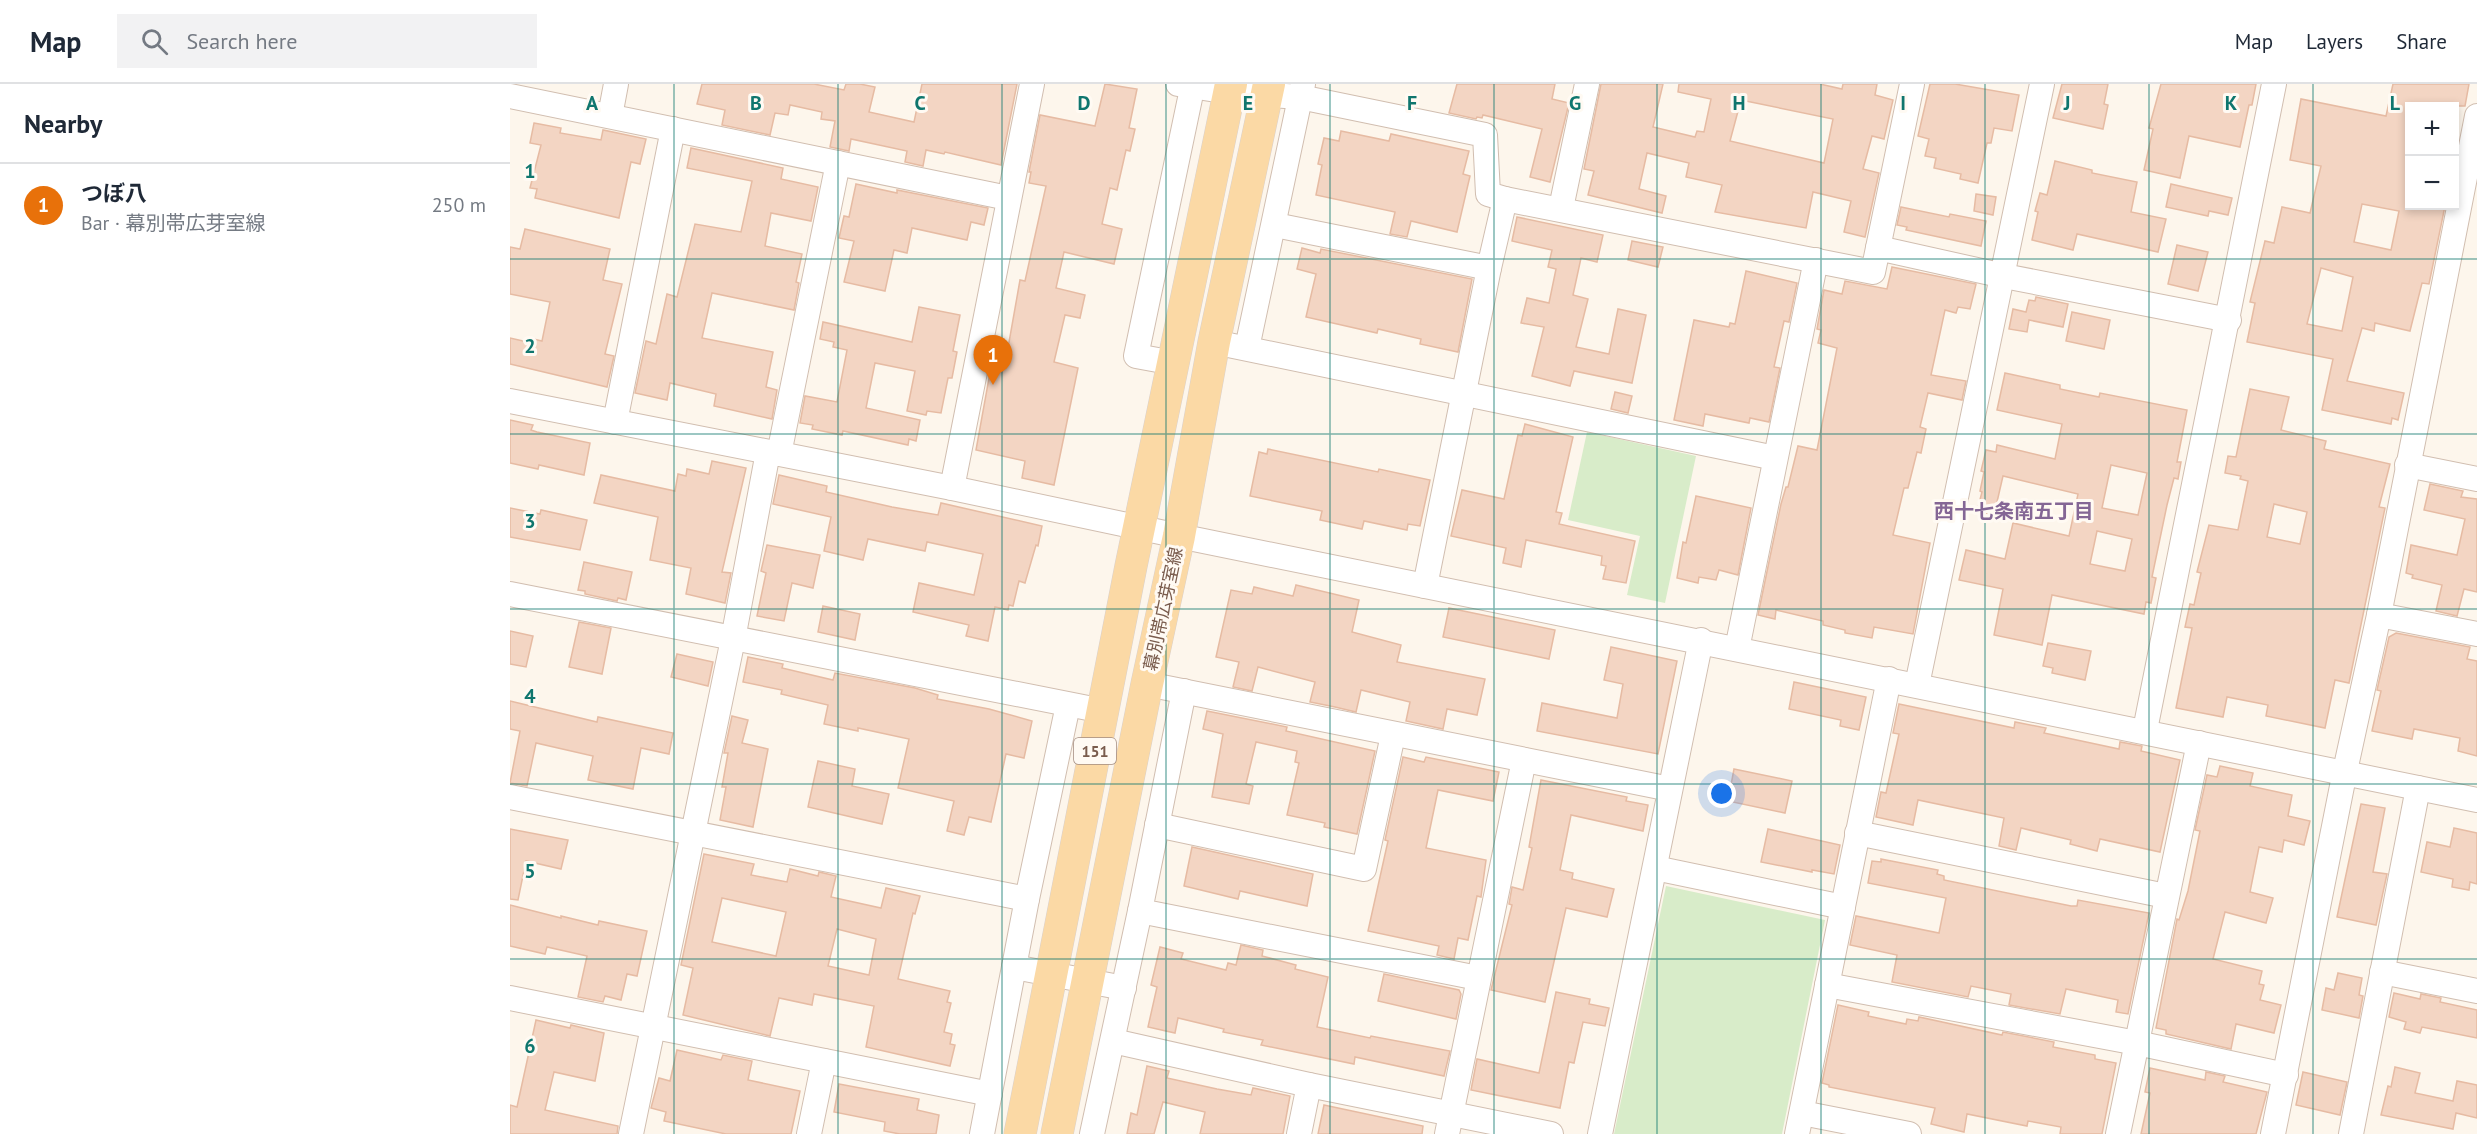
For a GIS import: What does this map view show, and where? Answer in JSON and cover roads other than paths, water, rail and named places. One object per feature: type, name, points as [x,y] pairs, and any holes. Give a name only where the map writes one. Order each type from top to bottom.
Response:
[{"type":"main road","name":"151","points":[[1020,1134],[1139,528],[1230,88]]},
{"type":"main road","name":"幕別帯広芽室線","points":[[1057,1134],[1179,536],[1214,342],[1268,90]]},
{"type":"street","points":[[610,116],[616,84]]},
{"type":"street","points":[[952,488],[1032,84]]},
{"type":"street","points":[[1561,208],[1587,84]]},
{"type":"street","points":[[1174,363],[1136,356],[1188,85],[1302,91],[1485,135],[1488,194],[1873,272],[1912,84]]},
{"type":"street","points":[[1917,685],[2004,276],[2042,84]]},
{"type":"street","points":[[2145,730],[2229,320],[2274,84]]},
{"type":"street","points":[[1247,348],[1302,91]]},
{"type":"street","points":[[510,96],[1008,198]]},
{"type":"street","points":[[2273,1134],[2345,771],[2379,615],[2477,117]]},
{"type":"street","points":[[615,422],[673,129]]},
{"type":"street","points":[[631,1134],[733,639],[838,163]]},
{"type":"street","points":[[1425,586],[1505,199]]},
{"type":"street","points":[[1275,225],[1489,268]]},
{"type":"street","points":[[1878,248],[2004,276],[2229,320]]},
{"type":"street","points":[[1737,649],[1816,260]]},
{"type":"street","points":[[1214,342],[1775,458]]},
{"type":"street","points":[[510,401],[952,488],[1139,528],[2145,730],[2477,800]]},
{"type":"street","points":[[2407,465],[2477,479]]},
{"type":"street","points":[[510,594],[1103,711]]},
{"type":"street","points":[[2379,615],[2477,634]]},
{"type":"street","points":[[1600,1134],[1701,640]]},
{"type":"street","points":[[1889,680],[1799,1123],[1909,1134]]},
{"type":"street","points":[[1147,684],[1670,789]]},
{"type":"street","points":[[1092,1134],[1184,691]]},
{"type":"street","points":[[982,1134],[1027,899],[1068,705]]},
{"type":"street","points":[[1157,825],[1365,869],[1393,735]]},
{"type":"street","points":[[2118,1134],[2199,743]]},
{"type":"street","points":[[1449,1124],[1524,760]]},
{"type":"street","points":[[2351,1134],[2418,788]]},
{"type":"street","points":[[510,797],[1027,899]]},
{"type":"street","points":[[1857,833],[2166,896]]},
{"type":"street","points":[[1656,868],[1843,907]]},
{"type":"street","points":[[1140,911],[1479,978]]},
{"type":"street","points":[[1014,967],[1124,988]]},
{"type":"street","points":[[2382,972],[2477,992]]},
{"type":"street","points":[[1827,985],[2137,1043],[2286,1076]]},
{"type":"street","points":[[510,998],[990,1094]]},
{"type":"street","points":[[1113,1041],[1309,1085],[1449,1124],[1551,1134]]},
{"type":"street","points":[[809,1134],[824,1061]]},
{"type":"street","points":[[1299,1134],[1309,1085]]},
{"type":"place","name":"つぼ八","points":[[993,385]]},
{"type":"district","name":"西十七条南五丁目","points":[[2014,511]]}]
